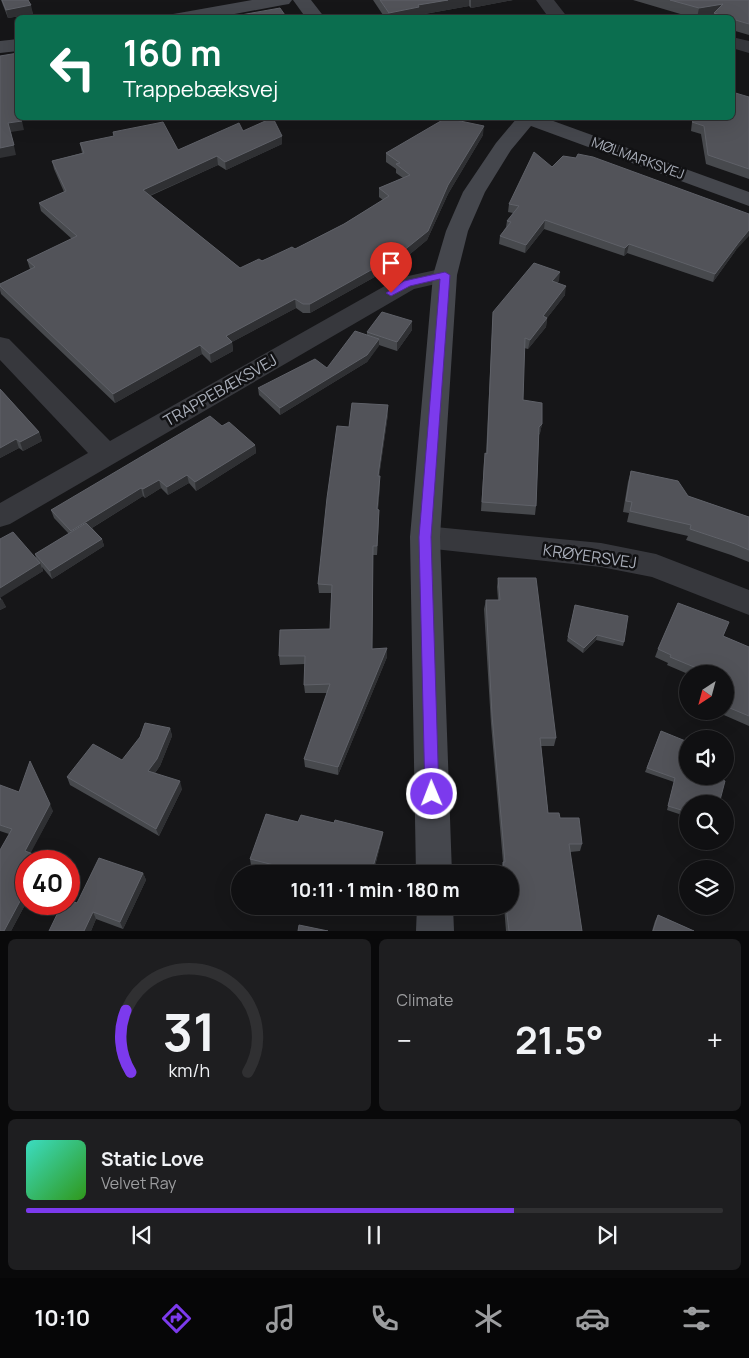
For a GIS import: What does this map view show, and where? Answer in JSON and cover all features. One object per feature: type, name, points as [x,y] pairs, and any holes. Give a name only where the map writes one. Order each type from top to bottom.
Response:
[{"type":"street","points":[[196,15],[283,0]]},
{"type":"street","points":[[302,0],[314,15]]},
{"type":"street","points":[[545,0],[557,15]]},
{"type":"street","points":[[735,43],[749,47]]},
{"type":"street","points":[[0,48],[15,45]]},
{"type":"street","points":[[434,865],[425,537],[445,275],[457,231],[474,192],[504,146],[525,120]]},
{"type":"street","name":"MØLMARKSVEJ","points":[[532,120],[749,199]]},
{"type":"street","name":"TRAPPEBÆKSVEJ","points":[[0,516],[407,283],[445,275]]},
{"type":"street","points":[[0,345],[107,455]]},
{"type":"street","name":"KRØYERSVEJ","points":[[425,537],[601,555],[656,566],[749,604]]},
{"type":"street","points":[[435,915],[436,930]]},
{"type":"building","points":[[2,0],[28,0],[31,5],[6,10]]},
{"type":"building","points":[[380,0],[448,0],[418,5],[419,7],[389,13]]},
{"type":"building","points":[[670,0],[749,0],[749,24],[735,20],[735,15],[714,13],[723,4],[699,8]]},
{"type":"building","points":[[280,8],[285,15],[241,15]]},
{"type":"building","points":[[15,54],[15,120],[22,121],[8,123],[14,145],[0,148],[0,56]]},
{"type":"building","points":[[735,93],[749,97],[749,169],[708,155],[704,126],[692,122],[694,120],[735,120]]},
{"type":"building","points":[[268,120],[274,120],[282,136],[225,162],[217,156],[143,190],[240,268],[259,259],[262,261],[292,247],[295,249],[344,224],[389,196],[379,188],[410,175],[396,164],[400,163],[386,153],[443,120],[456,120],[484,126],[448,185],[428,231],[398,255],[310,304],[303,304],[295,299],[226,336],[232,342],[210,354],[200,345],[113,394],[0,286],[0,284],[35,267],[27,260],[77,236],[39,203],[66,191],[52,161],[84,153],[80,143],[114,136],[113,132],[163,122],[178,150],[239,123],[243,131]]},
{"type":"building","points":[[534,152],[552,167],[563,156],[576,158],[578,154],[593,157],[749,214],[749,230],[715,274],[629,244],[625,248],[545,220],[526,245],[500,236],[511,222],[507,221],[519,206],[509,204]]},
{"type":"building","points":[[534,263],[560,272],[552,281],[566,286],[543,316],[547,318],[530,340],[525,338],[523,400],[542,403],[542,424],[539,427],[536,506],[482,502],[485,453],[487,454],[493,312]]},
{"type":"building","points":[[382,312],[412,321],[397,342],[367,332]]},
{"type":"building","points":[[355,331],[379,339],[367,355],[280,408],[258,388],[315,359],[327,368]]},
{"type":"building","points":[[0,389],[39,432],[20,442],[16,439],[0,448]]},
{"type":"building","points":[[352,403],[388,405],[378,476],[380,476],[377,509],[379,510],[377,546],[373,546],[372,649],[387,648],[338,767],[304,759],[330,684],[304,685],[305,656],[279,656],[280,630],[330,629],[332,585],[318,584],[337,426],[349,427]]},
{"type":"building","points":[[210,416],[222,426],[229,422],[255,445],[195,482],[187,475],[167,487],[159,480],[143,489],[141,488],[71,531],[51,510]]},
{"type":"building","points":[[631,471],[678,481],[688,496],[749,517],[749,550],[690,529],[691,525],[630,511],[632,502],[626,501]]},
{"type":"building","points":[[86,523],[102,539],[50,571],[35,554]]},
{"type":"building","points":[[13,532],[40,563],[0,588],[0,539]]},
{"type":"building","points":[[498,578],[536,578],[556,738],[540,738],[548,813],[559,813],[560,818],[579,818],[582,844],[569,844],[582,931],[509,931],[507,915],[519,915],[519,865],[503,865],[503,862],[505,862],[492,715],[486,600],[500,600]]},
{"type":"building","points":[[678,603],[729,622],[723,636],[749,647],[749,716],[734,710],[734,665],[689,665],[670,657],[671,655],[658,649]]},
{"type":"building","points":[[575,605],[628,616],[624,642],[597,635],[584,648],[568,637]]},
{"type":"building","points":[[145,723],[170,728],[157,759],[148,771],[180,781],[156,829],[67,777],[93,744],[122,760],[140,737]]},
{"type":"building","points":[[661,731],[679,738],[679,785],[724,785],[721,795],[679,795],[679,809],[668,806],[675,778],[647,768]]},
{"type":"building","points":[[30,761],[50,804],[26,850],[15,850],[15,910],[4,931],[0,931],[0,850],[12,829],[0,825],[0,785],[19,792]]},
{"type":"building","points":[[266,814],[298,822],[301,815],[334,823],[335,820],[383,832],[374,865],[274,865],[250,859]]},
{"type":"building","points":[[99,858],[143,873],[120,922],[93,912],[84,931],[49,931],[57,915],[80,915],[80,897]]},
{"type":"building","points":[[658,915],[694,931],[653,931]]},
{"type":"building","points":[[299,925],[328,931],[298,931]]},
{"type":"route","points":[[391,293],[407,283],[445,275],[425,537],[432,794]]}]
